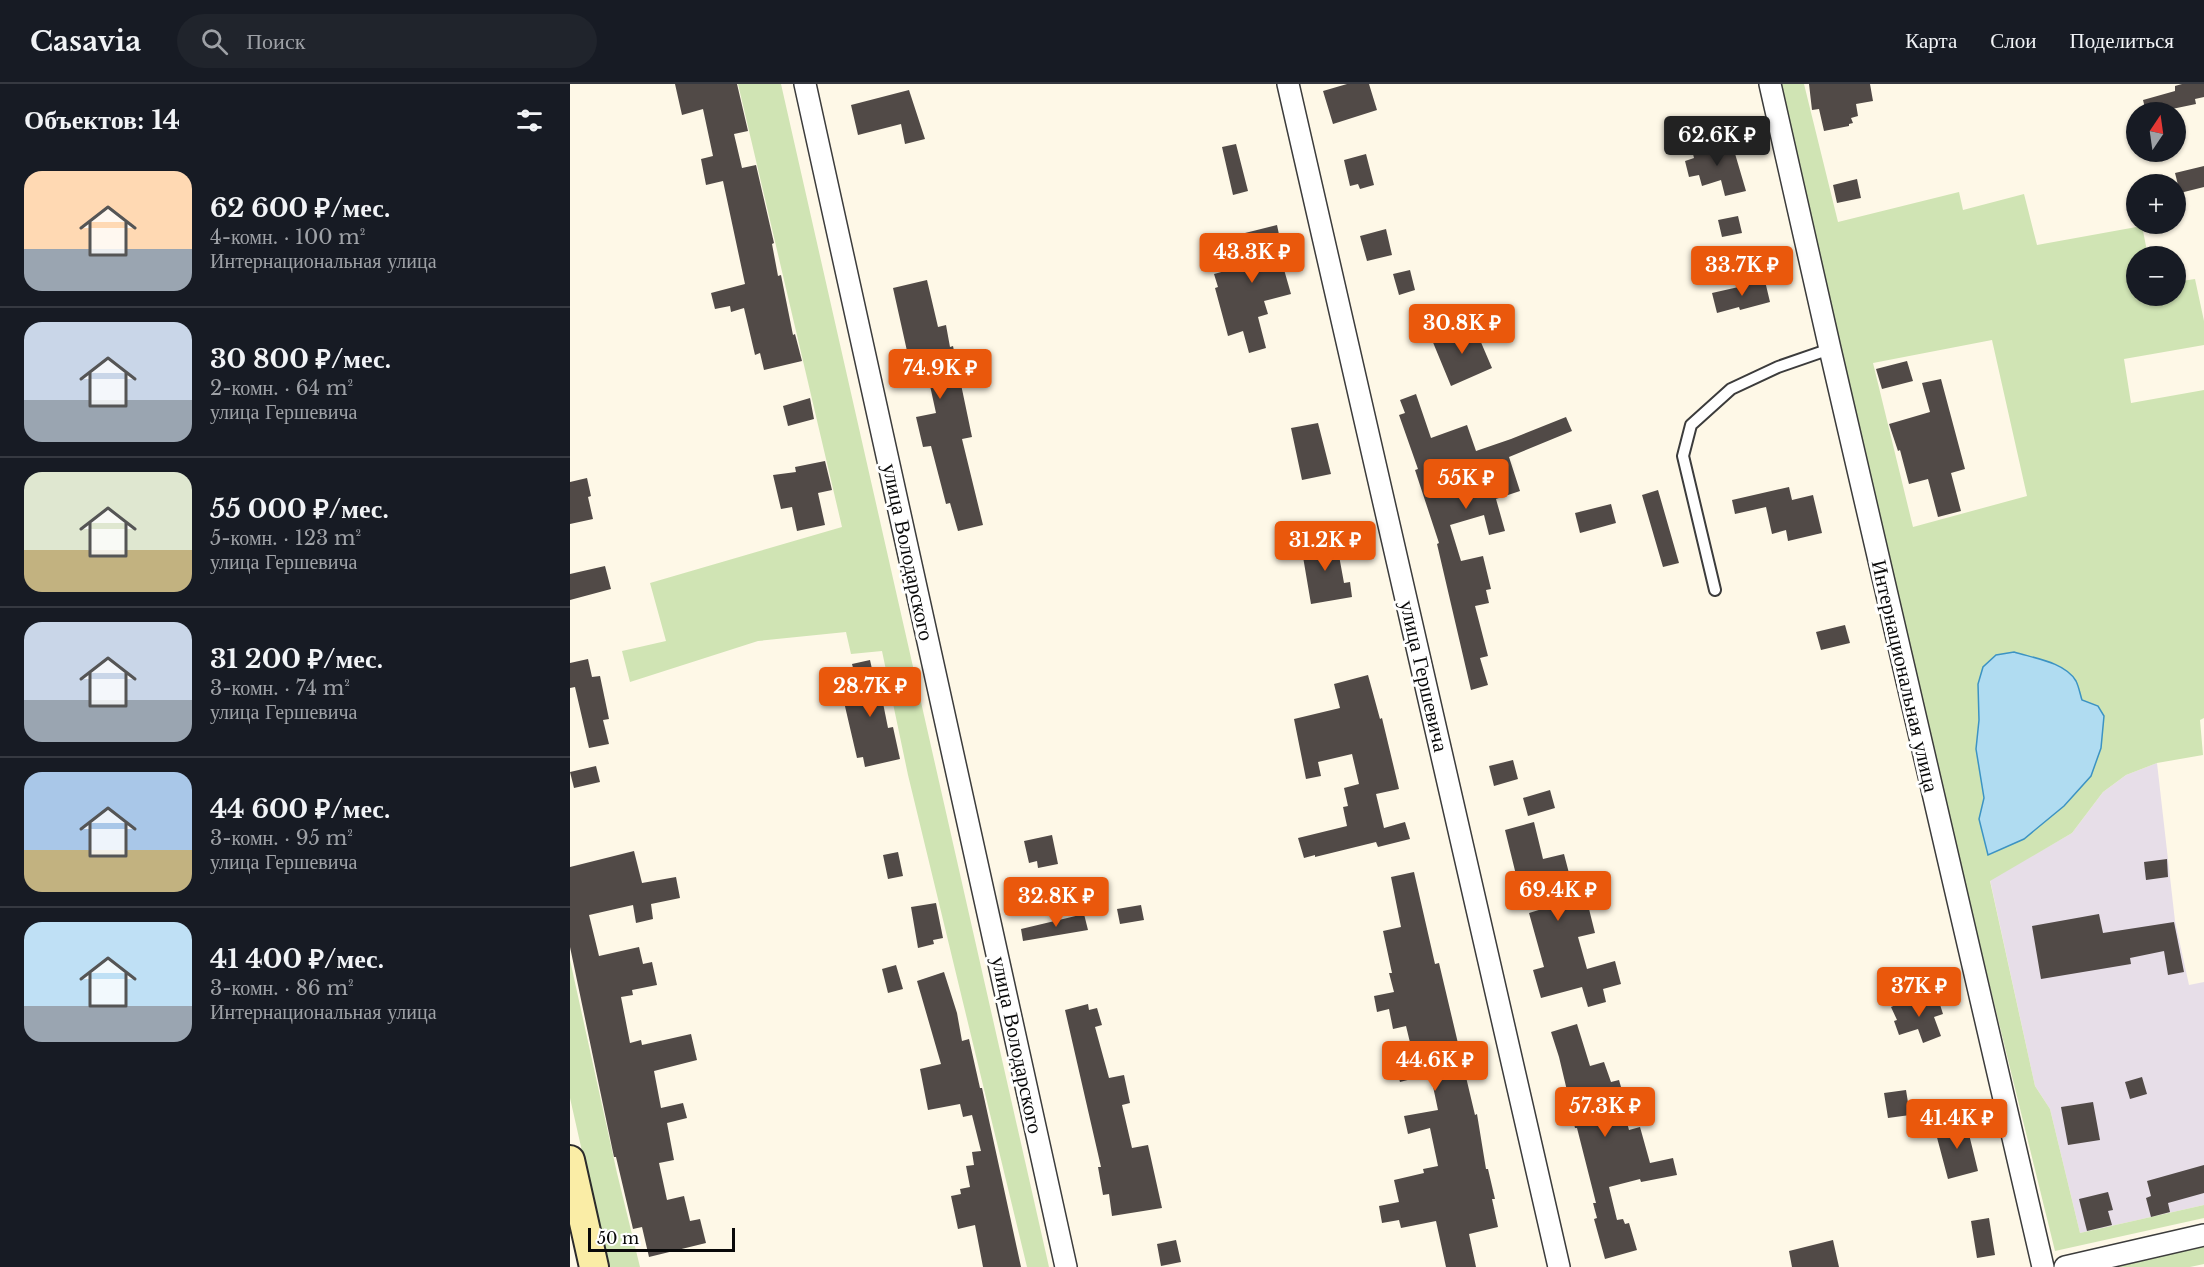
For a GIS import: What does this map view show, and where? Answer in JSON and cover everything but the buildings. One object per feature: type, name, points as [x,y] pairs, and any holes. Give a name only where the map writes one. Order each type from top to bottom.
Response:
[{"type":"street","name":"улица Володарского","points":[[805,84],[1066,1267]]},
{"type":"street","name":"улица Гершевича","points":[[1288,84],[1559,1267]]},
{"type":"street","name":"Интернациональная улица","points":[[1770,84],[2043,1267]]},
{"type":"street","points":[[570,1160],[594,1267]]},
{"type":"street","points":[[2065,1267],[2204,1235]]},
{"type":"lane","points":[[1715,590],[1683,456],[1691,425],[1731,389],[1778,367],[1830,349]]},
{"type":"shaded area","points":[[2157,763],[2175,921],[2189,985],[2204,982],[2204,1205],[2080,1233],[2050,1109],[2035,1086],[1990,880],[2072,833],[2103,792],[2126,775]]},
{"type":"green space","points":[[738,84],[781,84],[1049,1267],[1027,1267],[908,775],[882,651],[851,654],[846,632],[758,641],[630,682],[622,651],[666,641],[650,583],[842,527]]},
{"type":"green space","points":[[1770,84],[1804,84],[1838,222],[1959,192],[1963,210],[2024,194],[2037,245],[2126,229],[2126,234],[2144,234],[2146,246],[2126,246],[2126,306],[2186,306],[2186,280],[2195,279],[2204,321],[2204,345],[2124,359],[2131,403],[2204,390],[2204,718],[2200,720],[2203,755],[2157,763],[2126,775],[2103,792],[2072,833],[1990,881],[2035,1086],[2050,1109],[2080,1233],[2204,1205],[2204,1218],[2055,1251],[1968,897],[1894,618]],"holes":[[[1992,340],[2027,496],[1913,527],[1873,363]],[[2075,681],[2082,700],[2098,706],[2101,748],[2091,776],[2064,806],[2024,838],[1989,855],[1979,819],[1984,798],[1976,749],[1979,720]]]},
{"type":"green space","points":[[570,960],[640,1267],[608,1267],[570,1098]]},
{"type":"green space","points":[[2204,1244],[2204,1264],[2190,1267],[2107,1267]]},
{"type":"water","points":[[2014,652],[2057,665],[2071,675],[2077,683],[2082,700],[2098,706],[2104,716],[2101,748],[2091,776],[2064,806],[2024,839],[1988,855],[1979,819],[1984,798],[1976,749],[1979,720],[1978,684],[1983,667],[1996,655]]}]
